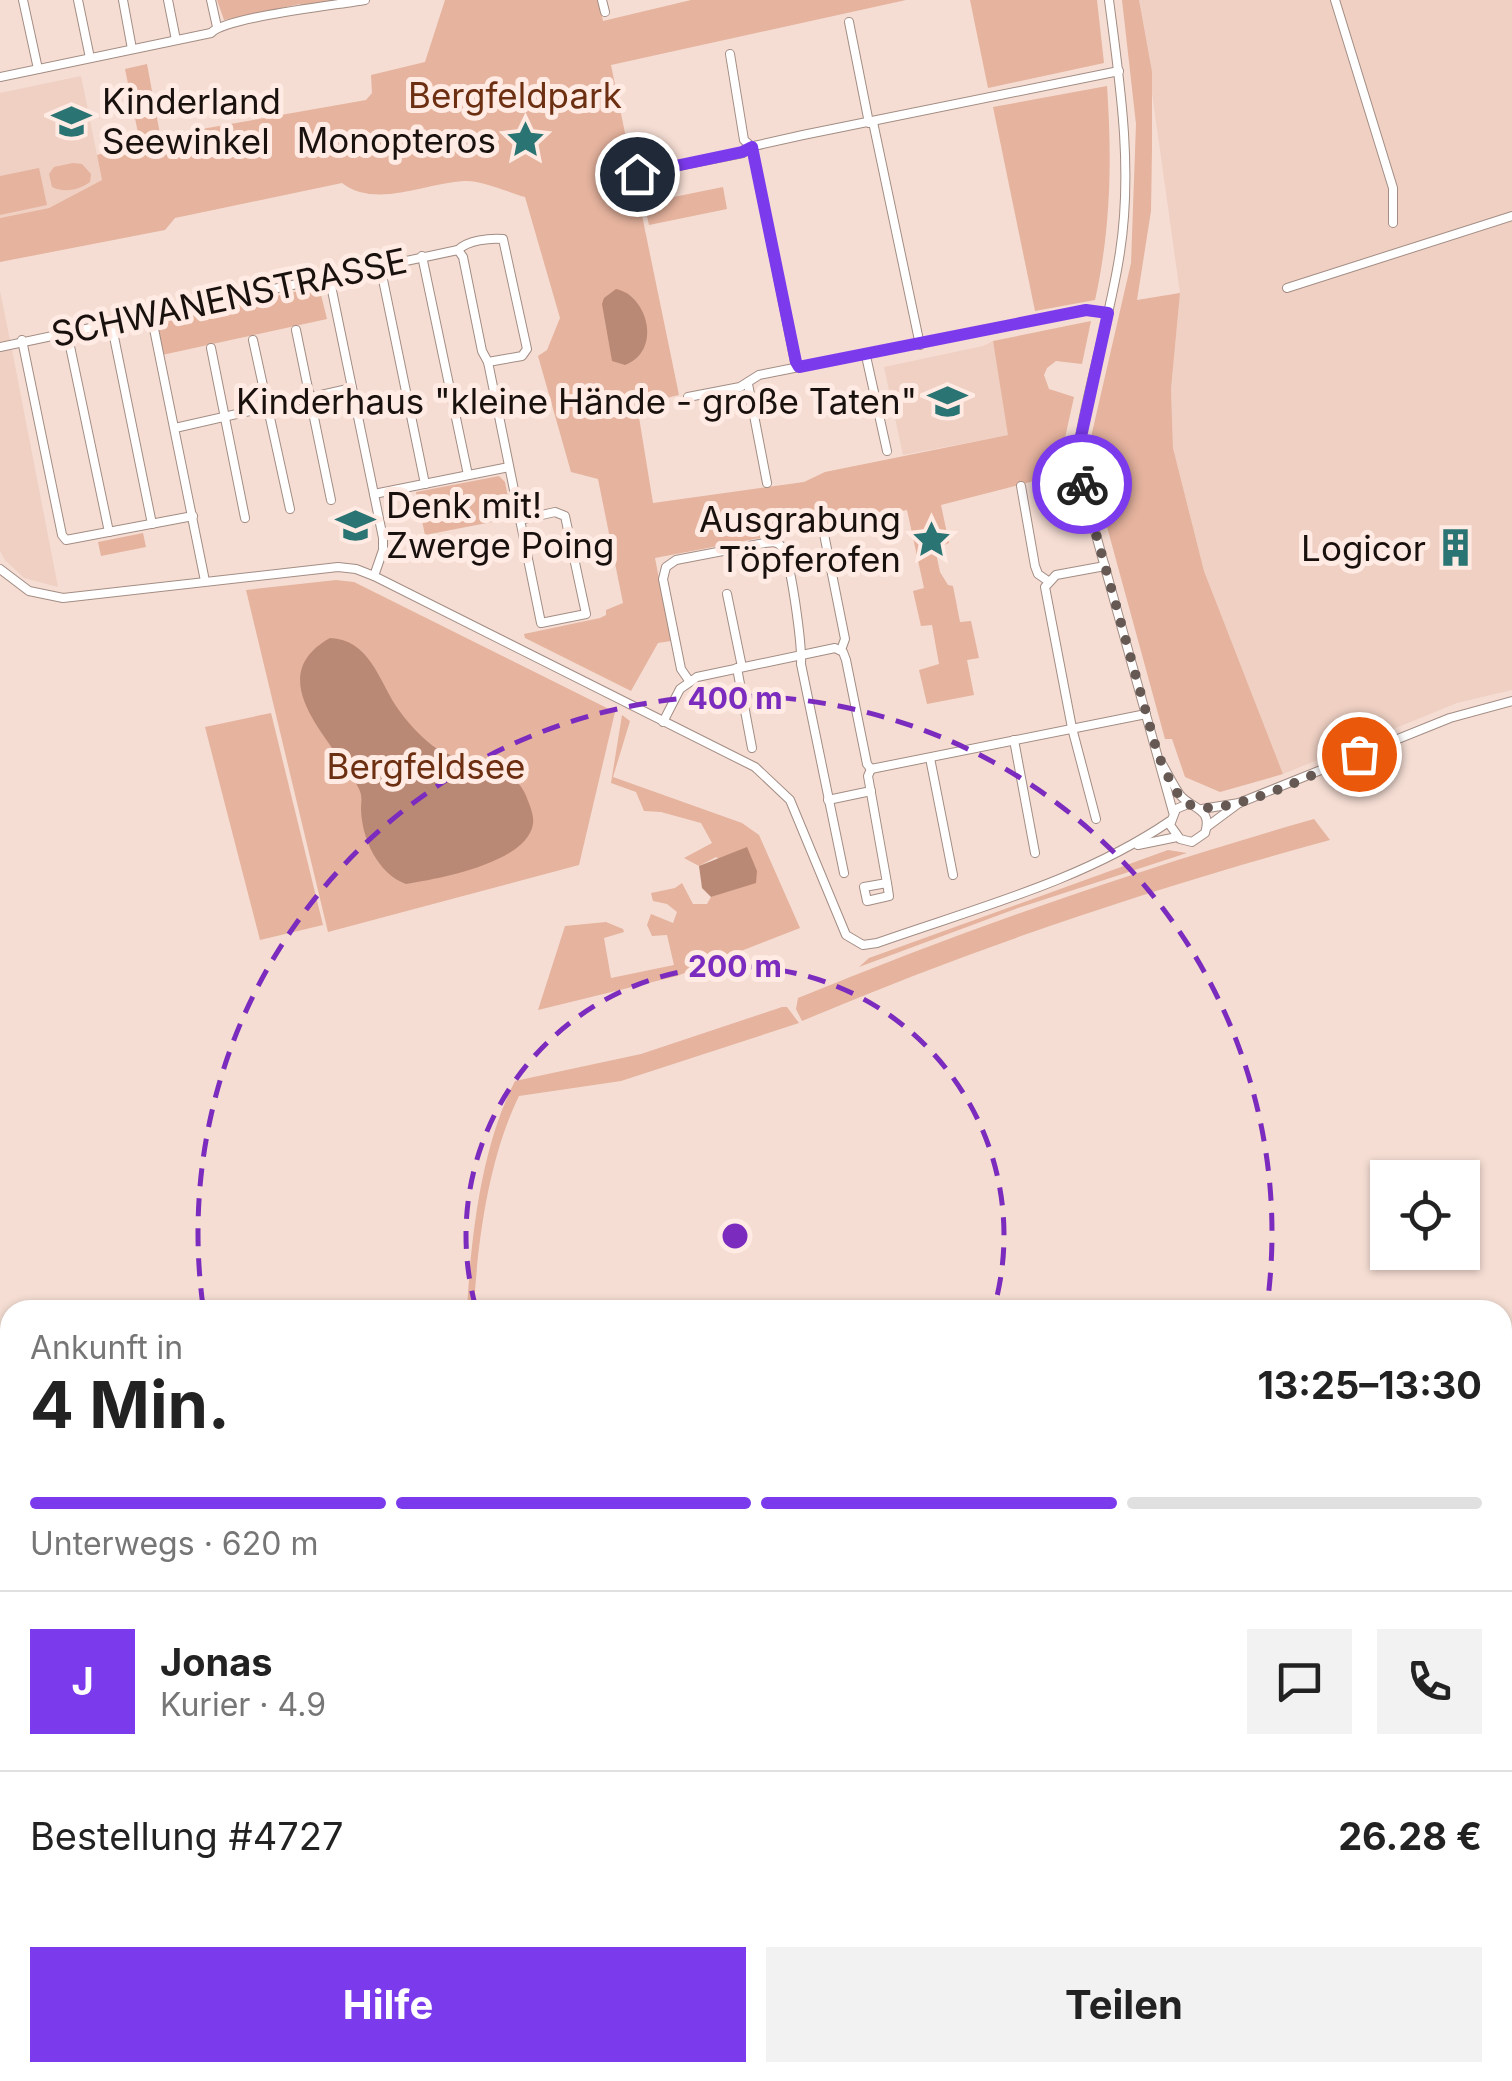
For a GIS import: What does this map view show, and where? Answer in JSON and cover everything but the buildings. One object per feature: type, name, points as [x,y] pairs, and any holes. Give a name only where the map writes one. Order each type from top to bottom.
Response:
[{"type":"street","points":[[24,0],[38,69]]},
{"type":"street","points":[[78,0],[90,58]]},
{"type":"street","points":[[122,0],[132,49]]},
{"type":"street","points":[[168,0],[176,40]]},
{"type":"street","points":[[210,0],[216,27]]},
{"type":"street","points":[[0,77],[211,33],[216,27],[366,0]]},
{"type":"street","points":[[602,0],[604,12]]},
{"type":"street","points":[[1110,0],[1125,131],[1124,218],[1077,455],[1078,470],[1158,755],[1177,837]]},
{"type":"street","points":[[1335,0],[1393,188],[1393,223]]},
{"type":"street","points":[[849,22],[920,345]]},
{"type":"street","points":[[730,54],[744,140],[752,147],[799,367]]},
{"type":"street","points":[[637,174],[1119,72]]},
{"type":"street","points":[[1287,288],[1512,216]]},
{"type":"street","name":"SCHWANENSTRASSE","points":[[0,347],[458,250],[463,245],[494,238],[505,243],[527,349],[522,356],[488,362]]},
{"type":"street","points":[[458,250],[463,256],[482,350],[488,362],[508,466],[541,623],[586,614],[565,516],[555,512],[520,520]]},
{"type":"street","points":[[422,256],[468,476]]},
{"type":"street","points":[[380,265],[425,484]]},
{"type":"street","points":[[329,276],[383,550],[374,576]]},
{"type":"street","points":[[688,396],[748,384],[759,375],[1086,310],[1108,313]]},
{"type":"street","points":[[151,314],[205,582]]},
{"type":"street","points":[[110,322],[152,524]]},
{"type":"street","points":[[296,330],[331,500]]},
{"type":"street","points":[[67,332],[109,532]]},
{"type":"street","points":[[22,340],[66,540],[193,516]]},
{"type":"street","points":[[254,340],[290,509]]},
{"type":"street","points":[[211,348],[245,518]]},
{"type":"street","points":[[866,356],[887,451]]},
{"type":"street","points":[[748,384],[767,483]]},
{"type":"street","points":[[176,428],[352,388]]},
{"type":"street","points":[[374,494],[508,466]]},
{"type":"street","points":[[1021,486],[1035,566],[1048,581]]},
{"type":"street","points":[[823,529],[845,639],[841,650]]},
{"type":"street","points":[[690,682],[681,669],[663,579],[666,567],[676,560],[766,542],[779,544],[784,549],[791,582],[844,874]]},
{"type":"street","points":[[0,569],[29,591],[54,597],[338,566],[356,568],[756,766],[781,788],[798,815],[846,936],[863,945],[877,944],[1009,898],[1133,846],[1177,837],[1196,841],[1208,826],[1239,803]]},
{"type":"street","points":[[1096,819],[1072,728],[1044,587],[1056,575],[1105,566]]},
{"type":"street","points":[[728,594],[752,748]]},
{"type":"street","points":[[663,722],[680,688],[697,677],[835,648],[841,650],[846,660],[871,769]]},
{"type":"street","points":[[1158,755],[1188,804],[1202,810],[1239,803],[1450,718],[1512,701]]},
{"type":"street","points":[[871,769],[1146,714]]},
{"type":"street","points":[[1014,740],[1035,854]]},
{"type":"street","points":[[930,758],[953,875]]},
{"type":"street","points":[[871,769],[868,776],[887,883]]},
{"type":"street","points":[[828,800],[872,791]]},
{"type":"street","points":[[1133,846],[1188,804]]},
{"type":"street","points":[[1202,810],[1208,826]]},
{"type":"shaded area","points":[[1139,0],[1512,0],[1512,690],[1457,703],[1283,774],[1204,571],[1173,448],[1171,389],[1180,293]]},
{"type":"shaded area","points":[[81,76],[102,180],[49,208],[0,218],[0,93]]},
{"type":"shaded area","points":[[616,289],[636,301],[646,324],[644,348],[625,365],[612,361],[602,304]]},
{"type":"shaded area","points":[[0,291],[58,587],[24,578],[0,551]]},
{"type":"shaded area","name":"Kinderhaus \"kleine Hände - große Taten\"","points":[[993,341],[1009,435],[903,455],[884,367]]},
{"type":"shaded area","name":"Bergfeldsee","points":[[330,638],[343,640],[363,653],[400,712],[433,746],[512,777],[521,787],[533,818],[527,838],[499,859],[438,878],[406,884],[387,872],[373,854],[365,832],[360,790],[309,712],[302,692],[301,673],[309,654]]},
{"type":"shaded area","points":[[747,847],[757,871],[756,883],[711,897],[702,888],[699,866]]},
{"type":"green space","points":[[217,0],[344,0],[302,9],[300,4],[224,20]]},
{"type":"green space","name":"Bergfeldpark","points":[[445,0],[599,0],[603,21],[691,0],[906,0],[611,65],[679,395],[637,405],[653,503],[804,482],[825,472],[1008,435],[993,341],[1091,321],[1082,364],[1056,361],[1044,375],[1049,389],[1074,397],[1063,447],[1065,473],[941,505],[949,543],[935,548],[940,572],[953,586],[960,622],[971,621],[979,658],[967,660],[974,695],[927,704],[919,670],[939,664],[932,625],[921,626],[913,591],[924,588],[907,510],[655,558],[671,641],[658,643],[631,691],[525,638],[524,634],[600,618],[606,610],[623,603],[598,479],[571,472],[538,356],[547,350],[560,318],[525,197],[471,181],[385,194],[370,194],[342,183],[175,218],[165,230],[0,262],[0,218],[49,208],[102,180],[97,155],[168,135],[366,100],[372,93],[371,75],[425,62]]},
{"type":"green space","points":[[970,0],[1097,0],[1104,63],[988,88]]},
{"type":"green space","points":[[1122,0],[1139,0],[1152,72],[1151,211],[1137,300],[1180,293],[1171,389],[1173,448],[1204,571],[1283,774],[1220,792],[1185,777],[1172,739],[1165,739],[1089,461],[1089,446],[1131,263],[1136,124]]},
{"type":"green space","points":[[147,64],[160,134],[139,138],[125,69]]},
{"type":"green space","points":[[1107,86],[1109,194],[1095,300],[1035,311],[993,107]]},
{"type":"green space","points":[[82,164],[91,174],[90,182],[72,190],[52,187],[49,174],[54,167]]},
{"type":"green space","points":[[39,168],[47,205],[0,215],[0,176]]},
{"type":"green space","points":[[723,187],[727,209],[649,225],[644,203]]},
{"type":"green space","points":[[314,288],[320,291],[327,319],[162,355],[156,326],[161,320]]},
{"type":"green space","points":[[499,476],[505,482],[512,518],[425,535],[416,492]]},
{"type":"green space","points":[[143,533],[146,547],[101,556],[98,542]]},
{"type":"green space","name":"Bergfeldsee","points":[[336,580],[354,582],[615,712],[579,865],[328,932],[246,590]]},
{"type":"green space","points":[[271,713],[323,925],[260,940],[205,727]]},
{"type":"green space","points":[[622,715],[630,721],[613,777],[742,823],[759,835],[800,928],[677,976],[538,1010],[565,926],[606,922],[623,929],[624,932],[604,938],[611,978],[674,965],[667,935],[652,936],[647,925],[651,914],[673,923],[677,912],[667,904],[653,901],[651,893],[682,883],[693,904],[707,904],[711,897],[756,882],[716,857],[699,866],[684,858],[712,843],[701,823],[644,811],[636,792],[611,783]]},
{"type":"green space","points":[[1314,819],[1330,840],[1063,922],[802,1021],[796,1009],[798,998],[989,924],[1183,858]]},
{"type":"green space","points":[[1168,850],[1187,853],[1018,908],[859,967],[869,958]]},
{"type":"green space","points":[[782,1007],[787,1007],[799,1023],[621,1081],[519,1096],[492,1173],[475,1300],[468,1300],[486,1163],[515,1081],[641,1054]]},
{"type":"way so far","points":[[1082,484],[1158,755],[1188,804],[1202,810],[1239,803],[1359,754]]},
{"type":"place","name":"Kinderland Seewinkel","points":[[72,121]]},
{"type":"place","name":"Monopteros","points":[[526,140]]},
{"type":"place","name":"Kinderhaus \"kleine Hände - große Taten\"","points":[[947,401]]},
{"type":"place","name":"Denk mit! Zwerge Poing","points":[[356,525]]},
{"type":"place","name":"Ausgrabung Töpferofen","points":[[931,539]]},
{"type":"place","name":"Logicor","points":[[1456,548]]},
{"type":"route","points":[[637,174],[752,147],[799,367],[1086,310],[1108,313],[1079,440],[1078,470],[1082,484]]}]
